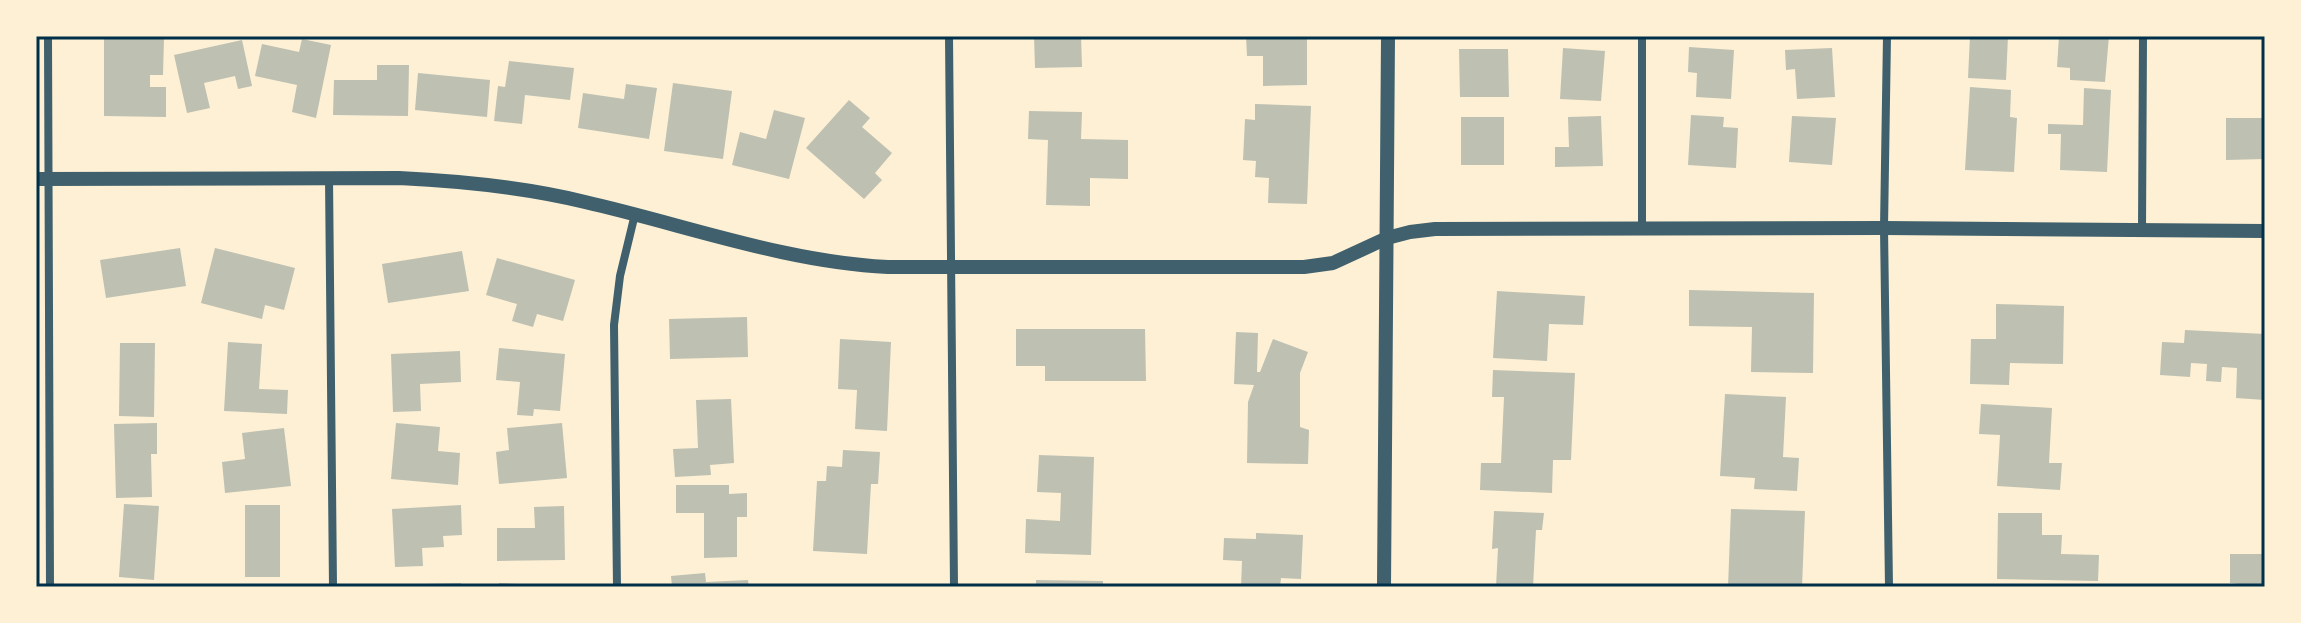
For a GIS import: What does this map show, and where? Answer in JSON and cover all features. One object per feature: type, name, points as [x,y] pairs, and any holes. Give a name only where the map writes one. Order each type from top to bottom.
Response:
[{"type":"street","points":[[48,36],[42,179],[50,587]]},
{"type":"street","points":[[949,36],[954,587]]},
{"type":"street","points":[[1384,587],[1388,36]]},
{"type":"street","points":[[1642,36],[1642,228]]},
{"type":"street","points":[[1887,36],[1884,228],[1889,587]]},
{"type":"street","points":[[2142,232],[2143,36]]},
{"type":"street","points":[[329,178],[333,587]]},
{"type":"street","points":[[42,179],[457,181],[530,190],[822,260],[854,265],[951,268],[1304,267],[1333,263],[1387,238],[1435,229],[2265,231]]},
{"type":"street","points":[[617,587],[614,325],[620,276],[635,214]]},
{"type":"building","points":[[1034,36],[1081,36],[1082,67],[1035,68]]},
{"type":"building","points":[[1246,36],[1307,36],[1307,85],[1263,86],[1263,56],[1247,56]]},
{"type":"building","points":[[1970,36],[2008,36],[2006,80],[1968,78]]},
{"type":"building","points":[[2059,36],[2109,36],[2105,82],[2070,80],[2070,68],[2057,67]]},
{"type":"building","points":[[104,38],[164,38],[163,75],[150,75],[150,87],[166,87],[166,117],[104,116]]},
{"type":"building","points":[[302,39],[331,45],[316,118],[292,112],[297,85],[255,76],[262,44],[299,52]]},
{"type":"building","points":[[242,40],[252,86],[238,89],[235,76],[204,83],[210,108],[187,113],[174,55]]},
{"type":"building","points":[[1689,47],[1734,50],[1731,99],[1696,97],[1697,73],[1688,72]]},
{"type":"building","points":[[1563,48],[1605,51],[1601,101],[1560,99]]},
{"type":"building","points":[[1832,48],[1835,97],[1797,99],[1795,69],[1786,70],[1785,50]]},
{"type":"building","points":[[1459,49],[1508,49],[1509,97],[1460,97]]},
{"type":"building","points":[[509,61],[574,68],[570,100],[525,95],[522,124],[494,121],[498,86],[505,87]]},
{"type":"building","points":[[377,65],[409,65],[408,116],[333,115],[334,80],[377,80]]},
{"type":"building","points":[[418,73],[490,80],[487,117],[415,110]]},
{"type":"building","points":[[673,83],[732,91],[723,159],[664,151]]},
{"type":"building","points":[[626,84],[657,88],[649,139],[578,128],[583,93],[624,99]]},
{"type":"building","points":[[1970,87],[2011,90],[2010,117],[2017,118],[2014,172],[1965,170]]},
{"type":"building","points":[[2084,88],[2111,90],[2107,172],[2060,170],[2061,134],[2048,134],[2048,124],[2083,125]]},
{"type":"building","points":[[849,100],[870,118],[862,127],[892,153],[875,173],[882,180],[864,199],[806,148]]},
{"type":"building","points":[[1255,104],[1311,106],[1307,204],[1268,203],[1269,178],[1255,177],[1256,161],[1243,160],[1245,119],[1255,120]]},
{"type":"building","points":[[774,110],[805,118],[789,179],[732,165],[740,132],[766,139]]},
{"type":"building","points":[[1029,111],[1082,112],[1081,139],[1128,140],[1128,179],[1090,178],[1090,206],[1046,205],[1048,140],[1028,139]]},
{"type":"building","points":[[1691,115],[1724,117],[1723,127],[1738,128],[1736,168],[1688,165]]},
{"type":"building","points":[[1601,116],[1603,166],[1555,167],[1555,147],[1569,147],[1568,117]]},
{"type":"building","points":[[1792,116],[1836,118],[1832,165],[1789,162]]},
{"type":"building","points":[[1461,117],[1504,117],[1504,165],[1461,165]]},
{"type":"building","points":[[2226,118],[2265,118],[2265,159],[2226,160]]},
{"type":"building","points":[[180,248],[186,286],[106,298],[100,260]]},
{"type":"building","points":[[215,248],[295,268],[284,310],[265,305],[262,319],[201,303]]},
{"type":"building","points":[[462,251],[469,291],[388,303],[382,264]]},
{"type":"building","points":[[497,258],[575,280],[563,321],[537,314],[533,327],[512,321],[517,304],[486,295]]},
{"type":"building","points":[[1689,290],[1814,293],[1813,373],[1751,372],[1752,327],[1689,326]]},
{"type":"building","points":[[1497,291],[1585,296],[1583,325],[1549,324],[1547,361],[1493,358]]},
{"type":"building","points":[[1996,304],[2064,306],[2063,364],[2010,363],[2009,385],[1970,384],[1971,339],[1996,339]]},
{"type":"building","points":[[747,317],[748,357],[670,359],[669,319]]},
{"type":"building","points":[[1016,329],[1145,329],[1146,381],[1045,381],[1045,366],[1016,366]]},
{"type":"building","points":[[2185,330],[2265,334],[2265,400],[2236,398],[2237,368],[2222,367],[2221,382],[2206,381],[2207,364],[2191,363],[2190,377],[2160,375],[2162,342],[2184,343]]},
{"type":"building","points":[[1236,332],[1258,333],[1257,372],[1260,372],[1273,339],[1308,352],[1300,373],[1300,427],[1309,430],[1308,464],[1247,463],[1248,402],[1254,385],[1234,384]]},
{"type":"building","points":[[840,339],[891,342],[887,431],[855,429],[857,390],[838,389]]},
{"type":"building","points":[[228,342],[262,344],[259,389],[288,390],[287,414],[224,411]]},
{"type":"building","points":[[120,343],[155,343],[154,417],[119,416]]},
{"type":"building","points":[[499,348],[565,354],[560,411],[534,409],[533,416],[517,415],[520,382],[496,380]]},
{"type":"building","points":[[460,351],[461,382],[420,384],[421,411],[393,412],[391,354]]},
{"type":"building","points":[[1493,370],[1575,373],[1571,460],[1553,460],[1552,493],[1480,490],[1481,463],[1501,463],[1504,397],[1492,397]]},
{"type":"building","points":[[1725,394],[1786,397],[1783,457],[1799,458],[1797,491],[1754,489],[1755,478],[1720,476]]},
{"type":"building","points":[[731,399],[734,463],[710,465],[711,475],[675,477],[673,449],[698,448],[696,400]]},
{"type":"building","points":[[1981,404],[2052,408],[2049,463],[2062,463],[2060,490],[1997,486],[2000,435],[1979,434]]},
{"type":"building","points":[[157,423],[157,454],[151,454],[152,497],[116,498],[114,424]]},
{"type":"building","points":[[396,423],[440,427],[438,451],[460,453],[458,485],[391,479]]},
{"type":"building","points":[[562,423],[567,478],[499,484],[496,452],[509,450],[507,428]]},
{"type":"building","points":[[284,428],[291,486],[225,493],[222,462],[245,459],[242,433]]},
{"type":"building","points":[[843,450],[880,452],[878,484],[871,484],[867,554],[813,551],[817,481],[826,481],[827,466],[842,467]]},
{"type":"building","points":[[1039,455],[1094,457],[1091,555],[1025,553],[1026,519],[1060,521],[1061,493],[1037,492]]},
{"type":"building","points":[[676,485],[729,485],[729,494],[747,493],[747,517],[737,517],[737,557],[704,558],[704,513],[676,513]]},
{"type":"building","points":[[124,504],[159,506],[154,580],[119,577]]},
{"type":"building","points":[[245,505],[280,505],[280,577],[245,577]]},
{"type":"building","points":[[461,505],[462,535],[443,536],[444,547],[422,548],[423,566],[395,567],[392,509]]},
{"type":"building","points":[[564,506],[565,560],[497,561],[497,528],[535,528],[534,507]]},
{"type":"building","points":[[1731,509],[1805,511],[1802,587],[1728,587]]},
{"type":"building","points":[[1494,511],[1544,513],[1542,530],[1536,530],[1533,587],[1496,587],[1498,548],[1492,549]]},
{"type":"building","points":[[1998,513],[2042,513],[2042,535],[2062,535],[2061,554],[2099,555],[2098,581],[1997,579]]},
{"type":"building","points":[[1256,533],[1303,535],[1301,579],[1281,578],[1280,587],[1241,587],[1242,561],[1223,560],[1224,538],[1256,539]]},
{"type":"building","points":[[2230,554],[2265,554],[2265,587],[2230,583]]},
{"type":"building","points":[[705,573],[706,582],[748,580],[749,587],[672,587],[671,576]]},
{"type":"building","points":[[1036,580],[1103,581],[1103,587],[1036,587]]},
{"type":"building","points":[[461,583],[461,587],[424,587],[424,584]]},
{"type":"building","points":[[499,583],[538,585],[538,587],[499,587]]}]
